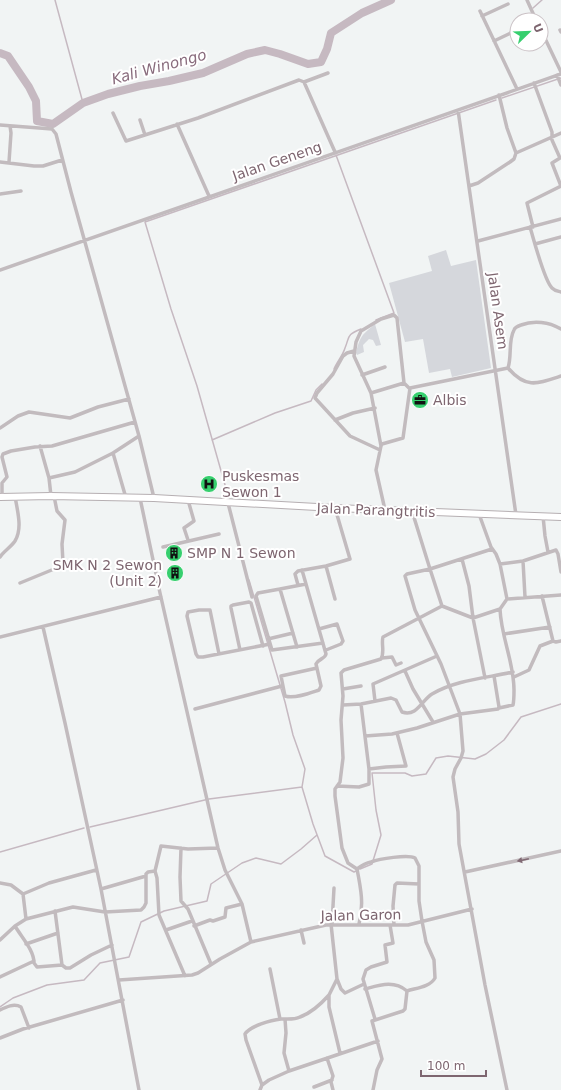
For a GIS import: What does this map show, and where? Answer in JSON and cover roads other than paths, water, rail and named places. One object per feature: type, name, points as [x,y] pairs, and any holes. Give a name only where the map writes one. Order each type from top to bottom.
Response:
[{"type":"main road","name":"Jalan Parangtritis","points":[[1,497],[53,496],[154,498],[335,508],[561,517]]},
{"type":"street","points":[[527,0],[532,12]]},
{"type":"street","points":[[482,16],[508,4]]},
{"type":"street","points":[[480,11],[517,89]]},
{"type":"street","points":[[494,41],[509,34]]},
{"type":"street","points":[[549,50],[561,85]]},
{"type":"street","points":[[113,113],[126,141],[250,99],[299,80],[304,82],[328,73]]},
{"type":"street","name":"Jalan Geneng","points":[[0,270],[517,89],[535,86],[559,76]]},
{"type":"street","points":[[304,82],[336,152]]},
{"type":"street","points":[[535,86],[552,140],[560,159],[552,163],[561,186],[527,203],[535,244],[550,286],[554,290],[561,292]]},
{"type":"street","points":[[469,186],[478,183],[510,162],[514,159],[516,153],[506,124],[499,96]]},
{"type":"street","name":"Jalan Asem","points":[[458,110],[478,241],[516,515]]},
{"type":"street","points":[[140,120],[145,135]]},
{"type":"street","points":[[177,124],[209,196]]},
{"type":"street","points":[[0,125],[37,127],[52,130],[57,138],[139,436],[154,498]]},
{"type":"street","points":[[9,162],[10,126]]},
{"type":"street","points":[[516,153],[561,133]]},
{"type":"street","points":[[0,162],[9,162],[29,166],[43,166],[62,160]]},
{"type":"street","points":[[0,194],[21,191]]},
{"type":"street","points":[[478,241],[561,219]]},
{"type":"street","points":[[535,244],[561,236]]},
{"type":"street","points":[[385,510],[377,474],[381,446],[375,408],[371,393],[355,358],[354,351],[361,331],[381,319],[394,315],[396,317],[398,323],[404,383],[410,389]]},
{"type":"street","points":[[508,368],[511,341],[516,327],[533,321],[561,329]]},
{"type":"street","points":[[354,351],[343,356],[333,374],[316,395],[317,402],[355,439],[380,450]]},
{"type":"street","points":[[362,375],[385,367]]},
{"type":"street","points":[[410,389],[412,387],[508,368]]},
{"type":"street","points":[[508,368],[519,379],[531,383],[544,382],[561,376]]},
{"type":"street","points":[[371,393],[404,383]]},
{"type":"street","points":[[381,446],[384,443],[403,438],[410,389]]},
{"type":"street","points":[[0,428],[18,416],[29,412],[70,418],[98,407],[129,399]]},
{"type":"street","points":[[335,420],[354,413],[375,408]]},
{"type":"street","points":[[1,497],[2,483],[7,477],[2,458],[3,454],[40,446],[52,446],[135,422]]},
{"type":"street","points":[[49,478],[72,474],[114,453],[139,436]]},
{"type":"street","points":[[20,583],[63,563],[62,544],[65,520],[57,511],[40,446]]},
{"type":"street","points":[[114,453],[126,498]]},
{"type":"street","points":[[0,557],[15,542],[18,534],[19,524],[15,496]]},
{"type":"street","points":[[140,498],[218,848],[225,870],[242,904],[251,942]]},
{"type":"street","points":[[188,500],[194,522],[184,528],[188,540]]},
{"type":"street","points":[[228,503],[252,597]]},
{"type":"street","points":[[298,585],[295,574],[298,571],[348,561],[350,558],[335,508]]},
{"type":"street","points":[[412,511],[442,606]]},
{"type":"street","points":[[442,606],[473,618],[500,609],[507,599],[500,564],[496,554],[492,550],[479,514]]},
{"type":"street","points":[[543,516],[548,552]]},
{"type":"street","points":[[163,547],[219,534]]},
{"type":"street","points":[[492,550],[430,569],[407,574],[405,576],[419,619],[437,656],[460,714],[463,751],[453,777],[458,812],[459,844],[485,986],[507,1090]]},
{"type":"street","points":[[500,564],[523,561],[554,550],[557,552],[561,572]]},
{"type":"street","points":[[462,559],[469,586],[473,618],[484,678]]},
{"type":"street","points":[[523,561],[525,597]]},
{"type":"street","points":[[326,566],[335,599]]},
{"type":"street","points":[[302,570],[326,650],[326,656],[318,662],[317,668],[321,686],[319,690],[298,696],[285,696],[280,686],[282,675],[317,668]]},
{"type":"street","points":[[306,584],[257,594],[269,644],[273,650],[323,643]]},
{"type":"street","points":[[280,589],[297,647]]},
{"type":"street","points":[[507,599],[561,595]]},
{"type":"street","points":[[542,596],[553,641]]},
{"type":"street","points":[[0,637],[161,597]]},
{"type":"street","points":[[240,650],[230,608],[233,605],[248,602],[251,603],[263,646]]},
{"type":"street","points":[[382,658],[383,637],[442,606]]},
{"type":"street","points":[[365,736],[397,733],[460,714],[513,705],[513,674],[500,609]]},
{"type":"street","points":[[219,654],[209,610],[188,612],[187,616],[197,656],[200,657],[219,654],[269,644]]},
{"type":"street","points":[[319,629],[337,624],[343,641],[342,644],[326,650]]},
{"type":"street","points":[[42,627],[66,723],[101,889],[139,1090]]},
{"type":"street","points":[[504,634],[550,627]]},
{"type":"street","points":[[268,639],[293,633]]},
{"type":"street","points":[[343,705],[361,704],[393,698],[396,700],[401,711],[405,713],[415,710],[430,695],[459,683],[529,670],[540,646],[553,641],[561,641]]},
{"type":"street","points":[[375,701],[373,684],[437,656]]},
{"type":"street","points":[[359,924],[362,902],[357,871],[348,863],[342,848],[335,796],[335,789],[340,782],[342,763],[341,720],[343,689],[341,674],[342,671],[382,658],[392,657],[396,665],[401,663]]},
{"type":"street","points":[[405,671],[433,722]]},
{"type":"street","points":[[494,676],[499,708]]},
{"type":"street","points":[[195,709],[280,686]]},
{"type":"street","points":[[343,689],[361,686]]},
{"type":"street","points":[[337,786],[359,787],[367,786],[369,783],[369,769],[361,704]]},
{"type":"street","points":[[369,769],[406,766],[397,733]]},
{"type":"street","points":[[185,976],[159,913],[157,878],[155,871],[160,846],[197,849],[218,848]]},
{"type":"street","points":[[181,848],[181,901],[186,907],[211,964]]},
{"type":"street","points":[[465,872],[561,851]]},
{"type":"street","points":[[357,871],[372,861],[408,856],[414,857],[417,860],[419,866],[422,921],[426,942],[434,960],[435,978],[433,982],[407,991]]},
{"type":"street","points":[[23,894],[56,881],[96,870]]},
{"type":"street","points":[[101,889],[146,876],[148,872],[155,871]]},
{"type":"street","points":[[0,940],[15,926],[26,919],[73,907],[105,912],[143,909],[146,903],[146,876]]},
{"type":"street","points":[[0,883],[11,885],[23,894],[26,919]]},
{"type":"street","points":[[375,1019],[363,979],[366,970],[387,962],[385,945],[393,942],[392,925],[395,884],[419,884]]},
{"type":"street","points":[[334,888],[332,924],[337,979],[341,989],[345,993],[364,984]]},
{"type":"street","points":[[194,926],[210,920],[213,921],[225,917],[226,908],[242,904]]},
{"type":"street","name":"Jalan Garon","points":[[119,980],[185,976],[198,973],[211,964],[251,942],[301,930],[332,924],[408,925],[472,909]]},
{"type":"street","points":[[55,911],[62,965]]},
{"type":"street","points":[[166,930],[192,921]]},
{"type":"street","points":[[15,926],[32,954],[34,965],[37,967],[62,965],[66,968],[70,968],[112,944]]},
{"type":"street","points":[[301,930],[304,943]]},
{"type":"street","points":[[26,944],[58,933]]},
{"type":"street","points":[[0,977],[34,961]]},
{"type":"street","points":[[270,969],[286,1033],[284,1053],[289,1070]]},
{"type":"street","points":[[262,1085],[244,1034],[247,1030],[270,1021],[300,1017],[310,1012],[329,995],[337,979]]},
{"type":"street","points":[[365,989],[379,986],[398,985],[407,991]]},
{"type":"street","points":[[373,1090],[377,1070],[382,1059],[372,1020],[403,1011],[405,1009],[407,991]]},
{"type":"street","points":[[329,995],[329,1007],[340,1053]]},
{"type":"street","points":[[0,1038],[123,1000]]},
{"type":"street","points":[[0,1010],[13,1005],[18,1005],[21,1007],[29,1028]]},
{"type":"street","points":[[260,1090],[262,1085],[289,1070],[378,1041]]},
{"type":"street","points":[[327,1058],[333,1076],[331,1083],[333,1090]]},
{"type":"street","points":[[314,1087],[332,1080]]},
{"type":"waterway","points":[[55,0],[83,103]]},
{"type":"waterway","name":"Kali Winongo","points":[[0,53],[8,56],[29,87],[36,101],[37,121],[53,124],[83,103],[108,94],[203,73],[247,54],[265,50],[308,64],[321,62],[327,49],[331,33],[362,13],[391,0]]},
{"type":"waterway","points":[[533,8],[542,0]]},
{"type":"waterway","points":[[502,98],[561,78]]},
{"type":"waterway","points":[[229,499],[197,386],[171,309],[145,222],[496,100]]},
{"type":"waterway","points":[[336,155],[394,313],[376,320]]},
{"type":"waterway","points":[[334,369],[343,353],[349,336],[361,329]]},
{"type":"waterway","points":[[212,440],[275,413],[311,401],[316,390],[322,384]]},
{"type":"waterway","points":[[249,580],[285,702],[293,735],[305,769],[302,787],[313,824],[325,856],[354,872],[356,871]]},
{"type":"waterway","points":[[360,869],[372,864],[381,835],[376,810],[372,773],[405,773],[412,776],[426,774],[436,758],[448,756],[475,759],[486,754],[504,740],[521,717],[561,704]]},
{"type":"waterway","points":[[90,827],[209,799],[302,787]]},
{"type":"waterway","points":[[0,852],[84,828]]},
{"type":"waterway","points":[[0,1007],[13,998],[47,985],[84,980],[100,963],[129,957],[141,922],[164,911],[207,901],[211,884],[242,863],[256,858],[281,864],[317,835]]},
{"type":"place","name":"Albis","points":[[420,400]]},
{"type":"place","name":"Puskesmas Sewon 1","points":[[209,484]]},
{"type":"place","name":"SMP N 1 Sewon","points":[[174,553]]},
{"type":"place","name":"SMK N 2 Sewon (Unit 2)","points":[[175,573]]}]
